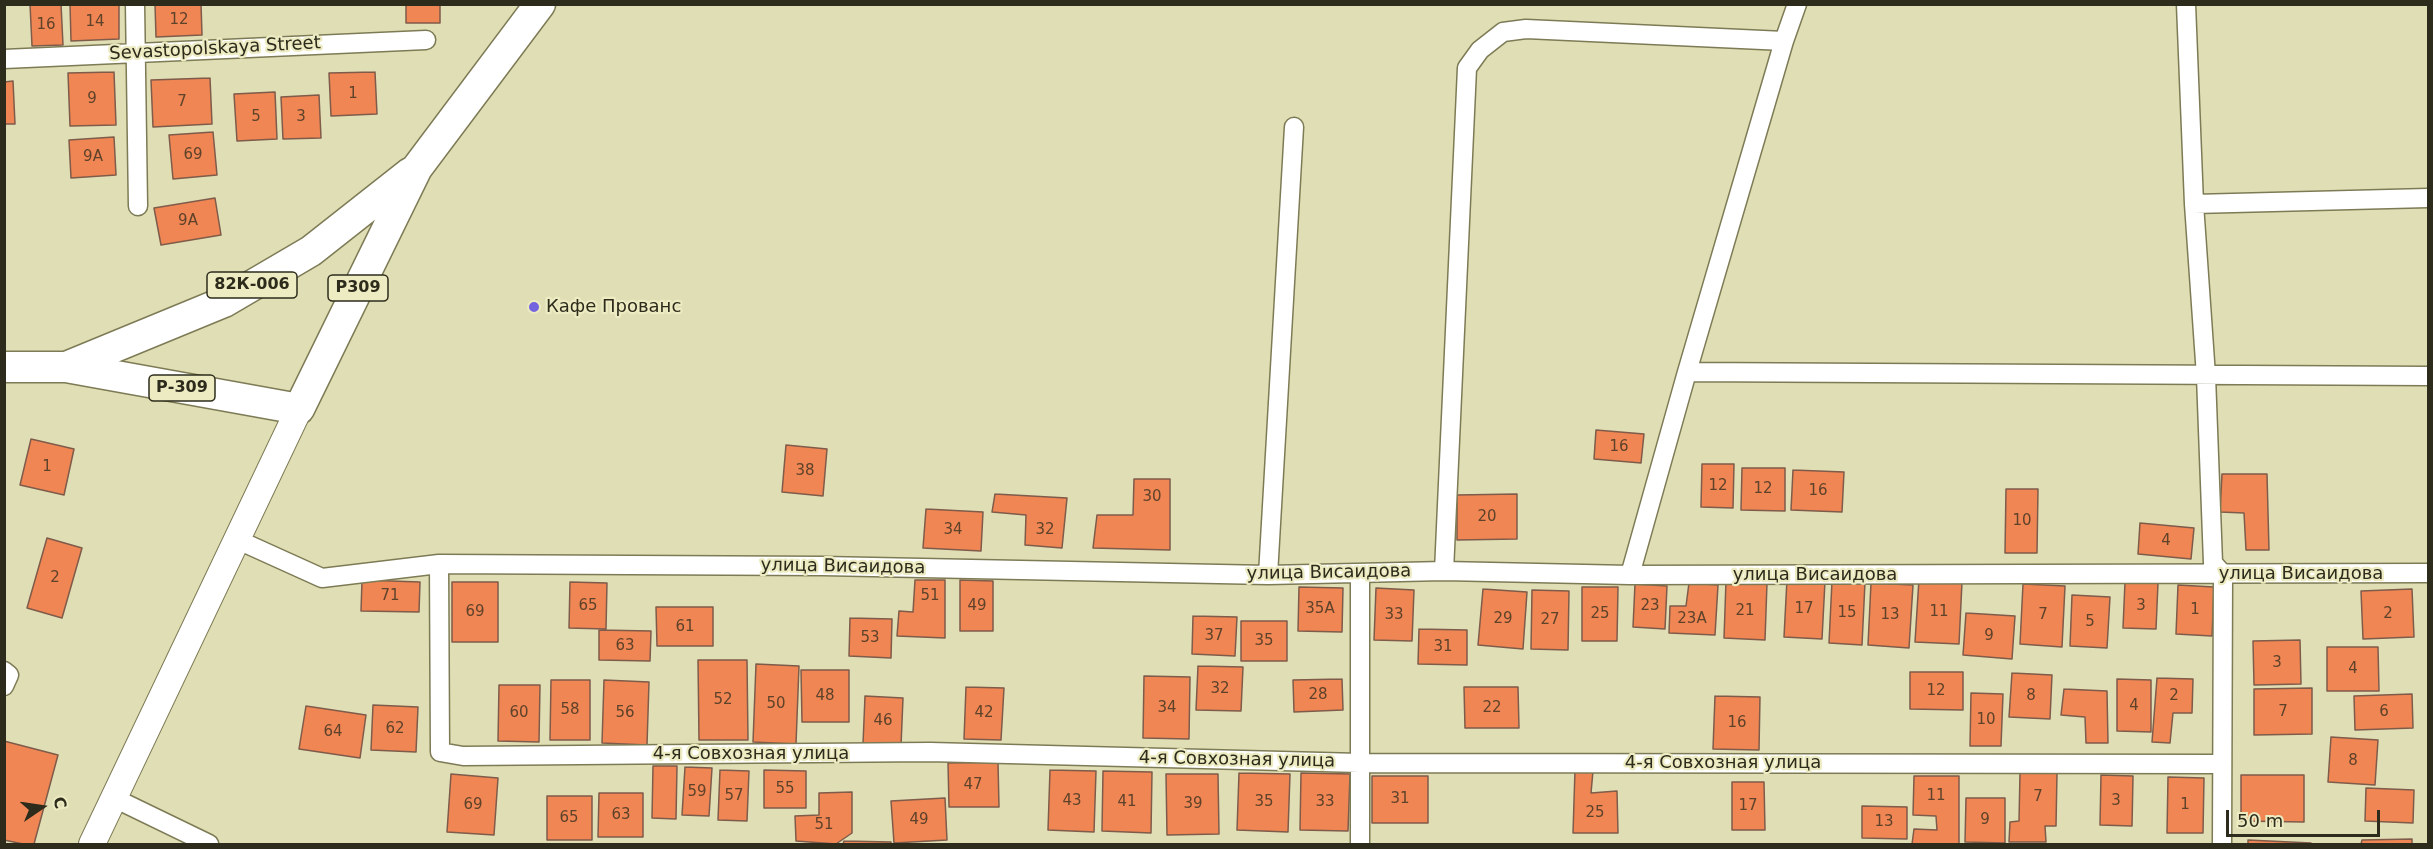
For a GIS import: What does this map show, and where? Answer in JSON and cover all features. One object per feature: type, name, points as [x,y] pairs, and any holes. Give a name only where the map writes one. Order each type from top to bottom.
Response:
[{"type":"main road","name":"82К-006","points":[[4,367],[66,367],[224,302],[311,251],[417,168],[540,4]]},
{"type":"main road","name":"Р309","points":[[299,409],[417,168]]},
{"type":"main road","name":"Р-309","points":[[66,367],[299,409]]},
{"type":"main road","points":[[92,844],[299,409]]},
{"type":"street","points":[[135,4],[138,206]]},
{"type":"street","points":[[1630,575],[1687,372],[1784,41],[1797,4]]},
{"type":"street","points":[[2186,4],[2194,204],[2206,376],[2213,563],[2223,574],[2222,844]]},
{"type":"street","points":[[1444,571],[1467,68],[1480,50],[1503,33],[1526,29],[1784,41]]},
{"type":"street","name":"Sevastopolskaya Street","points":[[4,59],[426,40]]},
{"type":"street","points":[[1268,575],[1294,127]]},
{"type":"street","points":[[2194,204],[2428,198]]},
{"type":"street","points":[[1687,372],[2428,376]]},
{"type":"street","name":"улица Висаидова","points":[[238,540],[322,578],[439,564],[811,566],[1268,575],[1444,571],[1630,575],[2428,573]]},
{"type":"street","name":"4-я Совхозная улица","points":[[439,564],[440,752],[463,756],[930,753],[1360,763],[2222,764]]},
{"type":"street","points":[[1360,574],[1360,844]]},
{"type":"street","points":[[4,672],[9,675],[4,686]]},
{"type":"street","points":[[114,798],[209,844]]},
{"type":"building","points":[[30,4],[61,4],[63,45],[32,46]]},
{"type":"building","points":[[70,4],[119,4],[119,39],[71,41]]},
{"type":"building","points":[[155,4],[201,4],[202,35],[156,37]]},
{"type":"building","points":[[406,4],[440,4],[440,23],[406,23]]},
{"type":"building","points":[[114,72],[116,125],[70,126],[68,73]]},
{"type":"building","points":[[375,72],[377,114],[331,116],[329,73]]},
{"type":"building","points":[[210,78],[212,124],[153,127],[151,80]]},
{"type":"building","points":[[13,81],[15,124],[4,124],[4,82]]},
{"type":"building","points":[[275,92],[277,139],[237,141],[234,94]]},
{"type":"building","points":[[319,95],[321,138],[283,139],[281,97]]},
{"type":"building","points":[[213,132],[217,175],[173,179],[169,135]]},
{"type":"building","points":[[114,137],[116,175],[71,178],[69,140]]},
{"type":"building","points":[[215,198],[221,235],[161,245],[154,208]]},
{"type":"building","points":[[1596,430],[1644,434],[1641,463],[1594,459]]},
{"type":"building","points":[[31,439],[74,449],[64,495],[20,485]]},
{"type":"building","points":[[786,445],[827,449],[823,496],[782,492]]},
{"type":"building","points":[[1702,464],[1734,464],[1733,508],[1701,507]]},
{"type":"building","points":[[1742,468],[1785,468],[1785,511],[1741,510]]},
{"type":"building","points":[[1793,470],[1844,472],[1842,512],[1791,510]]},
{"type":"building","points":[[2222,474],[2267,474],[2269,550],[2246,550],[2244,513],[2220,512]]},
{"type":"building","points":[[1134,479],[1170,479],[1170,550],[1093,548],[1097,515],[1133,515]]},
{"type":"building","points":[[2006,489],[2038,489],[2037,553],[2005,553]]},
{"type":"building","points":[[995,494],[1067,498],[1062,548],[1025,545],[1026,515],[992,512]]},
{"type":"building","points":[[1517,494],[1517,539],[1457,540],[1457,495]]},
{"type":"building","points":[[926,509],[983,512],[981,551],[923,548]]},
{"type":"building","points":[[2140,523],[2194,528],[2191,559],[2138,554]]},
{"type":"building","points":[[47,538],[82,548],[62,618],[27,608]]},
{"type":"building","points":[[1787,579],[1825,581],[1822,639],[1784,637]]},
{"type":"building","points":[[1919,579],[1962,582],[1959,644],[1915,642]]},
{"type":"building","points":[[362,580],[420,582],[419,612],[361,611]]},
{"type":"building","points":[[915,580],[945,580],[945,638],[897,636],[899,611],[913,612]]},
{"type":"building","points":[[960,580],[993,581],[993,631],[960,631]]},
{"type":"building","points":[[1726,581],[1767,583],[1765,640],[1724,638]]},
{"type":"building","points":[[1832,581],[1865,582],[1862,645],[1829,643]]},
{"type":"building","points":[[452,582],[498,582],[498,642],[452,642]]},
{"type":"building","points":[[570,582],[607,583],[606,629],[569,628]]},
{"type":"building","points":[[2125,582],[2158,583],[2156,629],[2123,628]]},
{"type":"building","points":[[1689,583],[1718,585],[1715,635],[1669,633],[1670,606],[1686,606]]},
{"type":"building","points":[[1871,583],[1913,585],[1909,648],[1868,645]]},
{"type":"building","points":[[1635,584],[1667,586],[1665,629],[1633,627]]},
{"type":"building","points":[[2023,584],[2065,586],[2062,647],[2020,644]]},
{"type":"building","points":[[2178,585],[2214,587],[2212,636],[2176,634]]},
{"type":"building","points":[[1299,587],[1343,588],[1342,632],[1298,631]]},
{"type":"building","points":[[1582,587],[1618,587],[1617,641],[1582,641]]},
{"type":"building","points":[[1376,588],[1414,590],[1412,641],[1374,640]]},
{"type":"building","points":[[1483,589],[1527,592],[1523,649],[1478,645]]},
{"type":"building","points":[[2412,589],[2414,637],[2363,639],[2361,591]]},
{"type":"building","points":[[1532,590],[1569,591],[1568,650],[1531,649]]},
{"type":"building","points":[[2072,595],[2110,597],[2107,648],[2070,646]]},
{"type":"building","points":[[656,607],[713,607],[713,646],[657,646]]},
{"type":"building","points":[[1966,613],[2015,616],[2012,659],[1963,655]]},
{"type":"building","points":[[1193,616],[1237,617],[1235,656],[1192,654]]},
{"type":"building","points":[[850,618],[892,619],[891,658],[849,656]]},
{"type":"building","points":[[1241,621],[1287,621],[1287,661],[1241,661]]},
{"type":"building","points":[[1419,629],[1467,630],[1467,665],[1418,664]]},
{"type":"building","points":[[599,630],[651,631],[650,661],[599,660]]},
{"type":"building","points":[[2300,640],[2301,684],[2254,685],[2253,641]]},
{"type":"building","points":[[2327,647],[2378,647],[2379,691],[2327,691]]},
{"type":"building","points":[[698,660],[747,660],[748,740],[699,740]]},
{"type":"building","points":[[756,664],[799,666],[796,744],[753,742]]},
{"type":"building","points":[[1198,666],[1243,667],[1241,711],[1196,710]]},
{"type":"building","points":[[801,670],[849,670],[849,722],[802,722]]},
{"type":"building","points":[[1910,672],[1963,672],[1963,710],[1910,709]]},
{"type":"building","points":[[2012,673],[2052,675],[2050,719],[2009,717]]},
{"type":"building","points":[[1144,676],[1190,677],[1189,739],[1143,738]]},
{"type":"building","points":[[2157,678],[2193,679],[2192,713],[2173,713],[2170,743],[2152,742]]},
{"type":"building","points":[[1342,679],[1343,710],[1294,712],[1293,680]]},
{"type":"building","points":[[2117,679],[2151,680],[2151,732],[2117,731]]},
{"type":"building","points":[[551,680],[590,680],[590,740],[550,740]]},
{"type":"building","points":[[604,680],[649,682],[647,745],[602,743]]},
{"type":"building","points":[[499,685],[540,685],[539,742],[498,741]]},
{"type":"building","points":[[966,687],[1004,688],[1001,740],[964,739]]},
{"type":"building","points":[[1464,687],[1518,687],[1519,728],[1465,728]]},
{"type":"building","points":[[2312,688],[2312,734],[2254,735],[2254,689]]},
{"type":"building","points":[[2064,689],[2107,691],[2108,743],[2086,743],[2085,717],[2061,715]]},
{"type":"building","points":[[1971,693],[2003,694],[2001,746],[1970,746]]},
{"type":"building","points":[[2412,694],[2413,728],[2355,730],[2354,696]]},
{"type":"building","points":[[865,696],[903,698],[901,746],[863,744]]},
{"type":"building","points":[[1715,696],[1760,697],[1759,750],[1713,749]]},
{"type":"building","points":[[373,705],[418,707],[416,752],[371,750]]},
{"type":"building","points":[[306,706],[366,715],[360,758],[299,749]]},
{"type":"building","points":[[2331,737],[2378,740],[2375,785],[2328,782]]},
{"type":"building","points":[[4,741],[58,755],[34,844],[4,840]]},
{"type":"building","points":[[998,762],[999,807],[949,807],[948,763]]},
{"type":"building","points":[[653,766],[677,766],[676,819],[652,818]]},
{"type":"building","points":[[685,767],[712,768],[709,816],[682,815]]},
{"type":"building","points":[[720,770],[749,771],[747,821],[718,820]]},
{"type":"building","points":[[764,770],[806,771],[806,808],[764,808]]},
{"type":"building","points":[[1050,770],[1096,771],[1094,832],[1048,830]]},
{"type":"building","points":[[1575,770],[1593,771],[1591,793],[1617,791],[1618,833],[1573,833]]},
{"type":"building","points":[[1103,771],[1152,772],[1151,833],[1102,831]]},
{"type":"building","points":[[1239,773],[1290,774],[1288,832],[1237,830]]},
{"type":"building","points":[[1301,773],[1350,774],[1348,831],[1300,830]]},
{"type":"building","points":[[2020,773],[2057,773],[2056,826],[2045,826],[2046,842],[2009,842],[2010,822],[2019,821]]},
{"type":"building","points":[[451,774],[498,778],[494,835],[447,832]]},
{"type":"building","points":[[1166,774],[1218,774],[1219,834],[1167,835]]},
{"type":"building","points":[[2101,775],[2133,776],[2132,826],[2100,825]]},
{"type":"building","points":[[2241,775],[2304,775],[2304,822],[2241,821]]},
{"type":"building","points":[[1372,776],[1428,776],[1428,823],[1372,823]]},
{"type":"building","points":[[1914,776],[1959,776],[1959,844],[1912,844],[1914,829],[1937,830],[1936,816],[1913,815]]},
{"type":"building","points":[[2168,777],[2204,778],[2203,833],[2167,833]]},
{"type":"building","points":[[1732,782],[1764,782],[1765,830],[1732,830]]},
{"type":"building","points":[[2366,788],[2414,790],[2413,823],[2365,821]]},
{"type":"building","points":[[852,792],[852,833],[836,844],[796,841],[795,816],[819,815],[819,793]]},
{"type":"building","points":[[599,793],[643,793],[643,837],[598,837]]},
{"type":"building","points":[[547,796],[592,796],[592,840],[547,840]]},
{"type":"building","points":[[945,798],[947,840],[894,843],[891,801]]},
{"type":"building","points":[[1966,798],[2005,798],[2005,843],[1965,842]]},
{"type":"building","points":[[1862,806],[1907,807],[1907,839],[1862,838]]},
{"type":"building","points":[[2412,839],[2412,844],[2361,844],[2362,840]]},
{"type":"building","points":[[2248,840],[2311,843],[2311,844],[2248,844]]},
{"type":"building","points":[[844,841],[891,842],[891,844],[843,844]]},
{"type":"place","name":"Кафе Прованс","points":[[534,307]]}]
